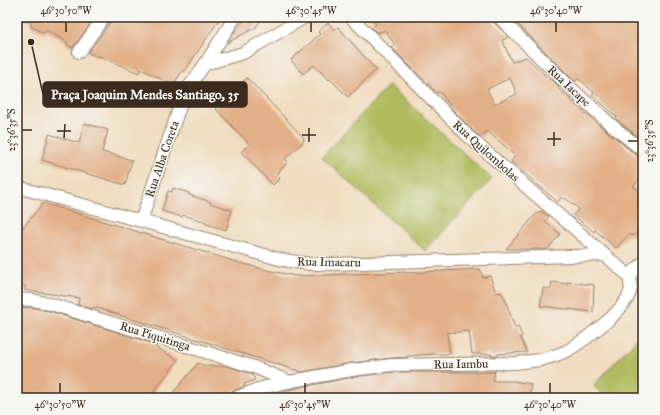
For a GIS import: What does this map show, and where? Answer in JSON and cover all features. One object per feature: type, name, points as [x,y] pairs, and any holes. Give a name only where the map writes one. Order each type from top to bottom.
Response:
[{"type":"street","points":[[79,52],[104,17]]},
{"type":"street","name":"Rua Alba Coreta","points":[[141,221],[184,94],[235,17]]},
{"type":"street","points":[[205,64],[243,53],[305,17]]},
{"type":"street","name":"Rua Quilombolas","points":[[351,17],[469,138],[629,276]]},
{"type":"street","name":"Rua Iacape","points":[[498,17],[574,91],[643,151]]},
{"type":"street","points":[[221,38],[228,50],[243,53]]},
{"type":"street","name":"Rua Imacaru","points":[[17,185],[22,188],[298,263],[331,264],[604,255]]},
{"type":"street","points":[[629,276],[643,263]]},
{"type":"street","name":"Rua Iambu","points":[[235,398],[261,388],[352,370],[392,365],[515,363],[540,360],[554,356],[567,351],[610,319],[622,306],[628,296],[631,289],[629,276]]},
{"type":"street","name":"Rua Piquitinga","points":[[17,299],[33,300],[54,305],[254,368],[290,382]]},
{"type":"green space","points":[[389,85],[492,179],[425,251],[322,157]]},
{"type":"green space","points":[[643,332],[643,398],[607,398],[593,386]]},
{"type":"building","points":[[20,17],[89,17],[93,20],[73,48],[66,44],[67,42],[46,30],[44,33],[30,26],[32,23]]},
{"type":"building","points":[[114,17],[221,17],[184,72],[182,71],[173,85],[141,69],[139,73],[99,56],[98,57],[88,53]]},
{"type":"building","points":[[247,17],[263,17],[256,27],[227,43],[239,26]]},
{"type":"building","points":[[370,17],[488,17],[509,37],[502,40],[512,62],[526,57],[550,80],[552,80],[559,87],[558,88],[586,114],[636,155],[643,158],[643,173],[639,177],[641,179],[633,186],[643,195],[643,225],[634,236],[629,234],[616,248],[595,230],[594,232],[573,215],[579,209],[565,198],[564,199],[561,197],[558,202],[511,162],[515,156],[487,131],[481,137],[474,132],[453,110],[440,92],[437,93],[391,47],[395,45],[385,30],[377,33],[372,28],[376,24]],"holes":[[[510,78],[517,94],[494,104],[487,89]]]},
{"type":"building","points":[[520,17],[638,17],[643,22],[643,141],[616,119],[617,117],[592,95],[594,92],[579,79],[574,81],[518,24],[525,22]]},
{"type":"building","points":[[328,23],[334,30],[338,27],[376,70],[348,97],[314,65],[303,74],[291,60],[320,34],[318,32]]},
{"type":"building","points":[[247,78],[304,138],[304,141],[285,159],[288,162],[276,174],[280,178],[273,185],[241,152],[249,144],[215,108]]},
{"type":"building","points":[[84,123],[108,130],[102,152],[132,160],[125,185],[42,160],[49,134],[79,143]]},
{"type":"building","points":[[173,188],[232,210],[226,230],[183,215],[182,217],[162,211],[168,191],[172,192]]},
{"type":"building","points":[[43,203],[240,263],[296,276],[480,269],[483,278],[490,276],[496,293],[501,292],[505,299],[515,328],[518,326],[522,336],[520,337],[527,352],[498,354],[498,356],[491,356],[491,354],[472,354],[469,331],[447,333],[450,354],[407,356],[351,363],[302,372],[94,307],[93,309],[78,305],[79,298],[24,290],[26,287],[17,282],[17,235]]},
{"type":"building","points":[[541,211],[549,217],[545,221],[560,234],[548,249],[506,249],[537,213],[538,214]]},
{"type":"building","points":[[552,282],[594,285],[593,312],[540,306],[543,288],[551,289]]},
{"type":"building","points":[[17,307],[35,308],[52,312],[157,345],[155,347],[178,360],[149,398],[17,398]]},
{"type":"building","points":[[198,363],[206,366],[226,366],[252,374],[255,380],[232,391],[228,398],[169,398]]},
{"type":"building","points":[[494,371],[493,381],[514,381],[531,384],[529,398],[270,398],[270,394],[287,390],[353,377],[393,372]]},
{"type":"place","name":"Praça Joaquim Mendes Santiago, 35","points":[[31,42]]}]
